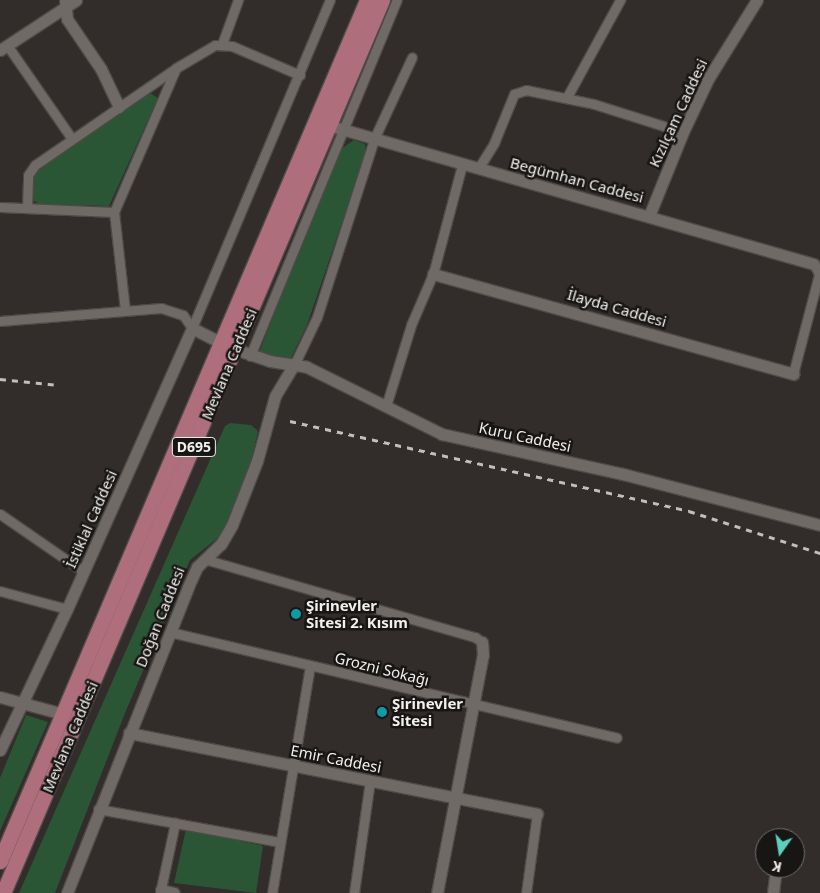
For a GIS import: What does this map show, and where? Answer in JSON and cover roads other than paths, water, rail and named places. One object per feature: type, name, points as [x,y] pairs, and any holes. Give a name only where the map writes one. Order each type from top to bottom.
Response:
[{"type":"main road","name":"Mevlana Caddesi","points":[[0,862],[367,0]]},
{"type":"main road","name":"Mevlana Caddesi","points":[[3,893],[235,350],[337,128],[382,0]]},
{"type":"street","points":[[72,139],[4,48],[65,4],[76,0]]},
{"type":"street","points":[[27,208],[27,182],[31,170],[72,139],[176,68],[222,44],[238,0]]},
{"type":"street","points":[[192,328],[330,0]]},
{"type":"street","points":[[250,356],[337,128],[397,0]]},
{"type":"street","points":[[567,97],[620,0]]},
{"type":"street","name":"Kızılçam Caddesi","points":[[649,216],[682,132],[708,79],[757,0]]},
{"type":"street","points":[[65,4],[71,27],[101,69],[119,107]]},
{"type":"street","points":[[222,44],[300,75]]},
{"type":"street","points":[[296,363],[317,317],[374,139],[412,57]]},
{"type":"street","points":[[124,310],[114,212],[176,68]]},
{"type":"street","points":[[478,169],[494,143],[514,94],[535,90],[567,97],[682,132]]},
{"type":"street","name":"Begümhan Caddesi","points":[[337,128],[814,264]]},
{"type":"street","points":[[386,406],[411,325],[433,274],[462,165]]},
{"type":"street","points":[[0,206],[114,212]]},
{"type":"street","points":[[793,374],[820,274],[814,264]]},
{"type":"street","name":"İlayda Caddesi","points":[[433,274],[793,374]]},
{"type":"street","points":[[0,321],[124,310],[174,310],[183,315],[192,328],[221,343]]},
{"type":"street","name":"İstiklal Caddesi","points":[[0,750],[84,572],[192,328]]},
{"type":"street","name":"Kuru Caddesi","points":[[235,350],[250,356],[296,363],[317,371],[442,434],[614,472],[820,525]]},
{"type":"street","name":"Doğan Caddesi","points":[[67,893],[98,809],[197,567],[221,544],[232,525],[257,461],[277,391],[296,363]]},
{"type":"street","points":[[0,514],[84,572]]},
{"type":"street","points":[[204,559],[475,637],[482,642],[483,655],[453,797],[437,893]]},
{"type":"street","points":[[0,591],[67,609]]},
{"type":"street","name":"Grozni Sokağı","points":[[170,632],[617,738]]},
{"type":"street","points":[[272,893],[310,666]]},
{"type":"street","points":[[0,697],[63,714]]},
{"type":"street","name":"Emir Caddesi","points":[[129,733],[537,814]]},
{"type":"street","points":[[354,893],[370,781]]},
{"type":"street","points":[[98,809],[280,842]]},
{"type":"street","points":[[526,893],[537,814]]},
{"type":"street","points":[[174,893],[160,892],[176,823]]},
{"type":"street","points":[[773,893],[775,878]]},
{"type":"railway","points":[[0,379],[59,385]]},
{"type":"railway","points":[[290,421],[689,511],[820,553]]},
{"type":"place","name":"Şirinevler Sitesi 2. Kısım","points":[[296,614]]},
{"type":"place","name":"Şirinevler Sitesi","points":[[382,712]]}]
